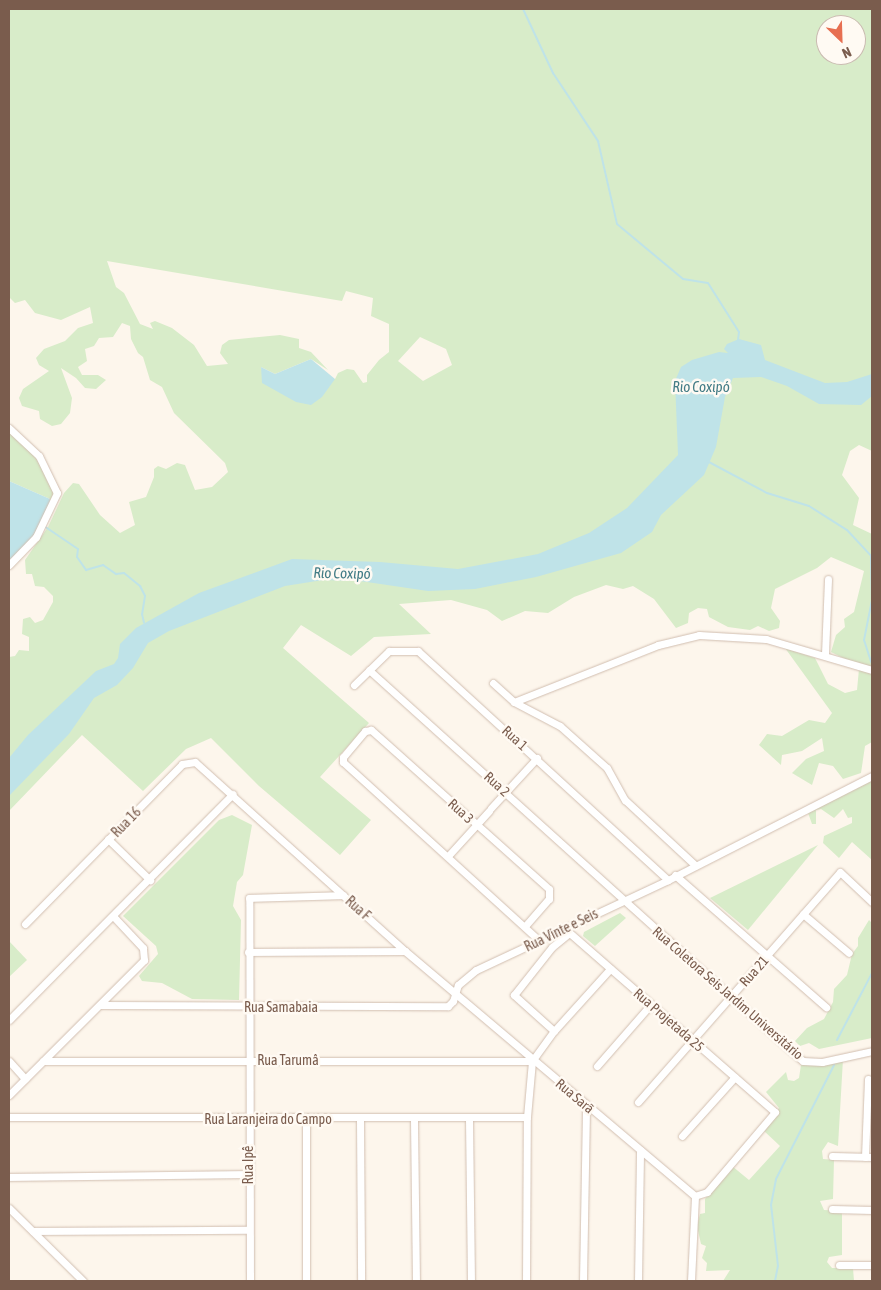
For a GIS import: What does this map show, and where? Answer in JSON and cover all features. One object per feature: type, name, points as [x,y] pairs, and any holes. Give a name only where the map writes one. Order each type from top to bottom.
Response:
[{"type":"street","points":[[9,428],[34,450],[56,486],[57,493],[41,529],[21,556],[9,565]]},
{"type":"street","points":[[825,654],[828,579]]},
{"type":"street","points":[[514,702],[658,645],[699,635],[766,640],[825,654],[872,670]]},
{"type":"street","name":"Rua 1","points":[[354,686],[389,651],[418,651],[668,880]]},
{"type":"street","name":"Rua 2","points":[[369,670],[506,792],[622,901]]},
{"type":"street","points":[[493,683],[514,702],[560,726],[607,768],[625,800],[695,865]]},
{"type":"street","name":"Rua 3","points":[[448,856],[342,759],[366,731],[371,730],[550,891],[549,899],[526,925]]},
{"type":"street","points":[[537,758],[448,856],[526,925],[540,941]]},
{"type":"street","name":"Rua 16","points":[[25,924],[189,760],[233,794]]},
{"type":"street","name":"Rua Vinte e Seis","points":[[456,995],[458,985],[470,974],[540,941],[567,931],[622,901],[668,880],[872,776]]},
{"type":"street","points":[[9,1020],[114,917],[233,794]]},
{"type":"street","name":"Rua F","points":[[233,794],[456,995]]},
{"type":"street","points":[[108,840],[150,880]]},
{"type":"street","name":"Rua 21","points":[[638,1102],[840,872],[872,902]]},
{"type":"street","points":[[675,875],[826,1007]]},
{"type":"street","name":"Rua Ipê","points":[[250,1281],[248,1230],[248,898],[343,895]]},
{"type":"street","name":"Rua Coletora Seis Jardim Universitário","points":[[622,901],[730,998],[803,1060],[822,1062],[872,1051]]},
{"type":"street","points":[[803,914],[849,953]]},
{"type":"street","points":[[9,1095],[101,1005],[145,957],[143,948],[114,917]]},
{"type":"street","points":[[554,1032],[514,995],[567,931]]},
{"type":"street","name":"Rua Projetada 25","points":[[567,931],[775,1112],[707,1192],[695,1196]]},
{"type":"street","points":[[248,952],[405,951]]},
{"type":"street","points":[[526,1281],[527,1117],[532,1061],[554,1032],[610,969]]},
{"type":"street","name":"Rua Samabaia","points":[[101,1005],[439,1008],[450,1005],[456,995]]},
{"type":"street","name":"Rua Sarã","points":[[456,995],[532,1061],[695,1196]]},
{"type":"street","points":[[597,1066],[652,1004]]},
{"type":"street","points":[[9,1061],[25,1079]]},
{"type":"street","name":"Rua Tarumâ","points":[[43,1061],[532,1061]]},
{"type":"street","points":[[682,1136],[735,1078]]},
{"type":"street","points":[[832,1156],[869,1157],[868,1079]]},
{"type":"street","points":[[583,1281],[586,1106]]},
{"type":"street","name":"Rua Laranjeira do Campo","points":[[9,1117],[306,1118],[360,1120],[527,1117]]},
{"type":"street","points":[[306,1118],[306,1281]]},
{"type":"street","points":[[469,1119],[471,1281]]},
{"type":"street","points":[[360,1120],[361,1281]]},
{"type":"street","points":[[414,1120],[416,1281]]},
{"type":"street","points":[[638,1281],[640,1150]]},
{"type":"street","points":[[9,1177],[248,1174]]},
{"type":"street","points":[[691,1281],[695,1196]]},
{"type":"street","points":[[9,1208],[83,1281]]},
{"type":"street","points":[[832,1209],[872,1210]]},
{"type":"street","points":[[33,1231],[248,1230]]},
{"type":"street","points":[[839,1265],[872,1265]]},
{"type":"green space","points":[[9,9],[872,9],[872,451],[859,445],[850,451],[842,475],[859,498],[853,525],[872,534],[872,668],[859,666],[831,652],[836,635],[845,627],[844,619],[854,612],[864,571],[831,557],[817,568],[775,589],[771,608],[780,621],[779,628],[769,631],[758,626],[750,630],[728,627],[709,617],[707,609],[698,608],[689,613],[688,623],[676,628],[654,599],[633,586],[623,589],[606,585],[574,597],[548,613],[525,611],[502,621],[487,610],[451,600],[399,604],[431,634],[374,637],[351,656],[301,625],[283,648],[369,723],[320,777],[371,820],[340,855],[259,786],[211,738],[186,749],[143,791],[82,735],[9,811],[9,657],[15,656],[19,650],[29,651],[29,637],[22,634],[23,619],[30,617],[35,623],[43,620],[53,602],[53,596],[44,587],[35,586],[32,574],[26,574],[25,560],[48,527],[64,493],[73,483],[79,484],[100,515],[120,533],[135,525],[129,502],[146,497],[154,477],[154,469],[158,466],[166,469],[177,463],[185,465],[195,490],[212,487],[228,472],[225,463],[174,413],[162,387],[150,380],[143,357],[138,353],[131,339],[130,326],[122,323],[113,337],[99,338],[94,346],[85,349],[87,361],[78,367],[82,375],[98,375],[106,380],[96,389],[85,388],[76,378],[61,368],[72,398],[70,413],[61,424],[52,426],[40,419],[39,411],[22,406],[19,398],[23,389],[49,371],[39,365],[36,358],[44,349],[65,341],[78,328],[93,323],[90,307],[61,320],[35,313],[25,300],[15,303],[9,297]],"holes":[[[107,261],[342,301],[346,291],[373,298],[371,316],[389,324],[389,352],[379,360],[367,375],[367,382],[363,383],[354,370],[347,369],[338,373],[335,379],[263,374],[261,367],[275,374],[311,359],[328,370],[311,352],[299,348],[299,339],[280,335],[229,340],[222,345],[220,353],[228,364],[207,366],[194,345],[172,328],[155,321],[150,323],[153,329],[140,324],[124,293],[116,287]],[[420,337],[446,349],[452,365],[423,381],[398,361]]]},
{"type":"green space","points":[[9,431],[34,455],[56,491],[51,505],[50,499],[9,481]]},
{"type":"green space","points":[[785,648],[815,658],[828,684],[845,693],[857,690],[859,669],[872,670],[872,742],[865,746],[861,773],[843,779],[833,766],[819,763],[812,785],[792,773],[806,759],[824,751],[822,738],[802,751],[782,755],[781,765],[759,745],[767,734],[782,736],[809,720],[825,723],[832,713]]},
{"type":"green space","points":[[872,777],[872,860],[852,842],[839,858],[823,843],[824,836],[852,823],[852,817],[848,818],[843,809],[834,818],[821,809],[816,810],[816,824],[812,824],[807,810]]},
{"type":"green space","points":[[232,815],[252,825],[243,875],[237,882],[233,906],[241,920],[239,1000],[192,999],[162,983],[142,981],[139,976],[158,954],[156,946],[123,916],[219,820]]},
{"type":"green space","points":[[818,845],[748,930],[710,898]]},
{"type":"green space","points":[[620,913],[626,918],[595,946],[583,936],[584,932]]},
{"type":"green space","points":[[869,920],[872,923],[872,1038],[819,1049],[809,1043],[800,1046],[795,1041],[807,1028],[824,1019],[833,1002],[834,989],[847,975],[852,954],[858,946],[858,938]]},
{"type":"green space","points":[[9,941],[27,960],[9,977]]},
{"type":"green space","points":[[843,1059],[838,1146],[828,1142],[822,1151],[823,1159],[834,1160],[833,1199],[820,1201],[824,1210],[842,1211],[842,1255],[829,1257],[827,1262],[832,1268],[853,1268],[854,1281],[723,1281],[730,1270],[706,1271],[707,1263],[702,1258],[706,1246],[701,1244],[697,1226],[700,1214],[705,1213],[705,1199],[732,1166],[749,1180],[780,1146],[763,1130],[779,1108],[766,1092],[786,1072],[788,1080],[794,1081],[799,1078],[801,1065]]},
{"type":"water","name":"Rio Coxipó","points":[[739,339],[761,345],[765,360],[825,383],[847,382],[872,374],[872,396],[861,405],[819,404],[787,386],[761,377],[733,378],[725,397],[716,447],[704,475],[661,515],[652,532],[621,553],[536,577],[475,589],[428,591],[360,581],[323,580],[285,586],[169,631],[148,643],[133,668],[117,685],[94,698],[69,734],[9,796],[9,758],[28,735],[96,671],[114,664],[118,658],[120,644],[136,628],[199,593],[292,559],[380,562],[458,569],[538,554],[589,533],[627,508],[678,455],[675,381],[681,367],[692,360],[719,352],[728,353],[724,349],[727,344]]},
{"type":"water","points":[[311,359],[335,379],[322,397],[311,405],[296,402],[262,383],[261,367],[275,374]]},
{"type":"water","points":[[9,481],[50,499],[51,505],[26,548],[9,560]]},
{"type":"waterway","points":[[523,9],[553,73],[598,141],[617,224],[683,279],[708,283],[739,332],[738,340]]},
{"type":"waterway","points":[[707,461],[767,493],[809,506],[847,530],[871,556],[872,600],[864,640],[871,662]]},
{"type":"waterway","points":[[44,526],[78,549],[77,557],[86,570],[103,565],[116,574],[124,573],[140,586],[145,596],[142,614],[144,623]]},
{"type":"waterway","points":[[837,1040],[872,973]]},
{"type":"waterway","points":[[775,1281],[778,1266],[771,1205],[776,1179],[834,1065]]}]
